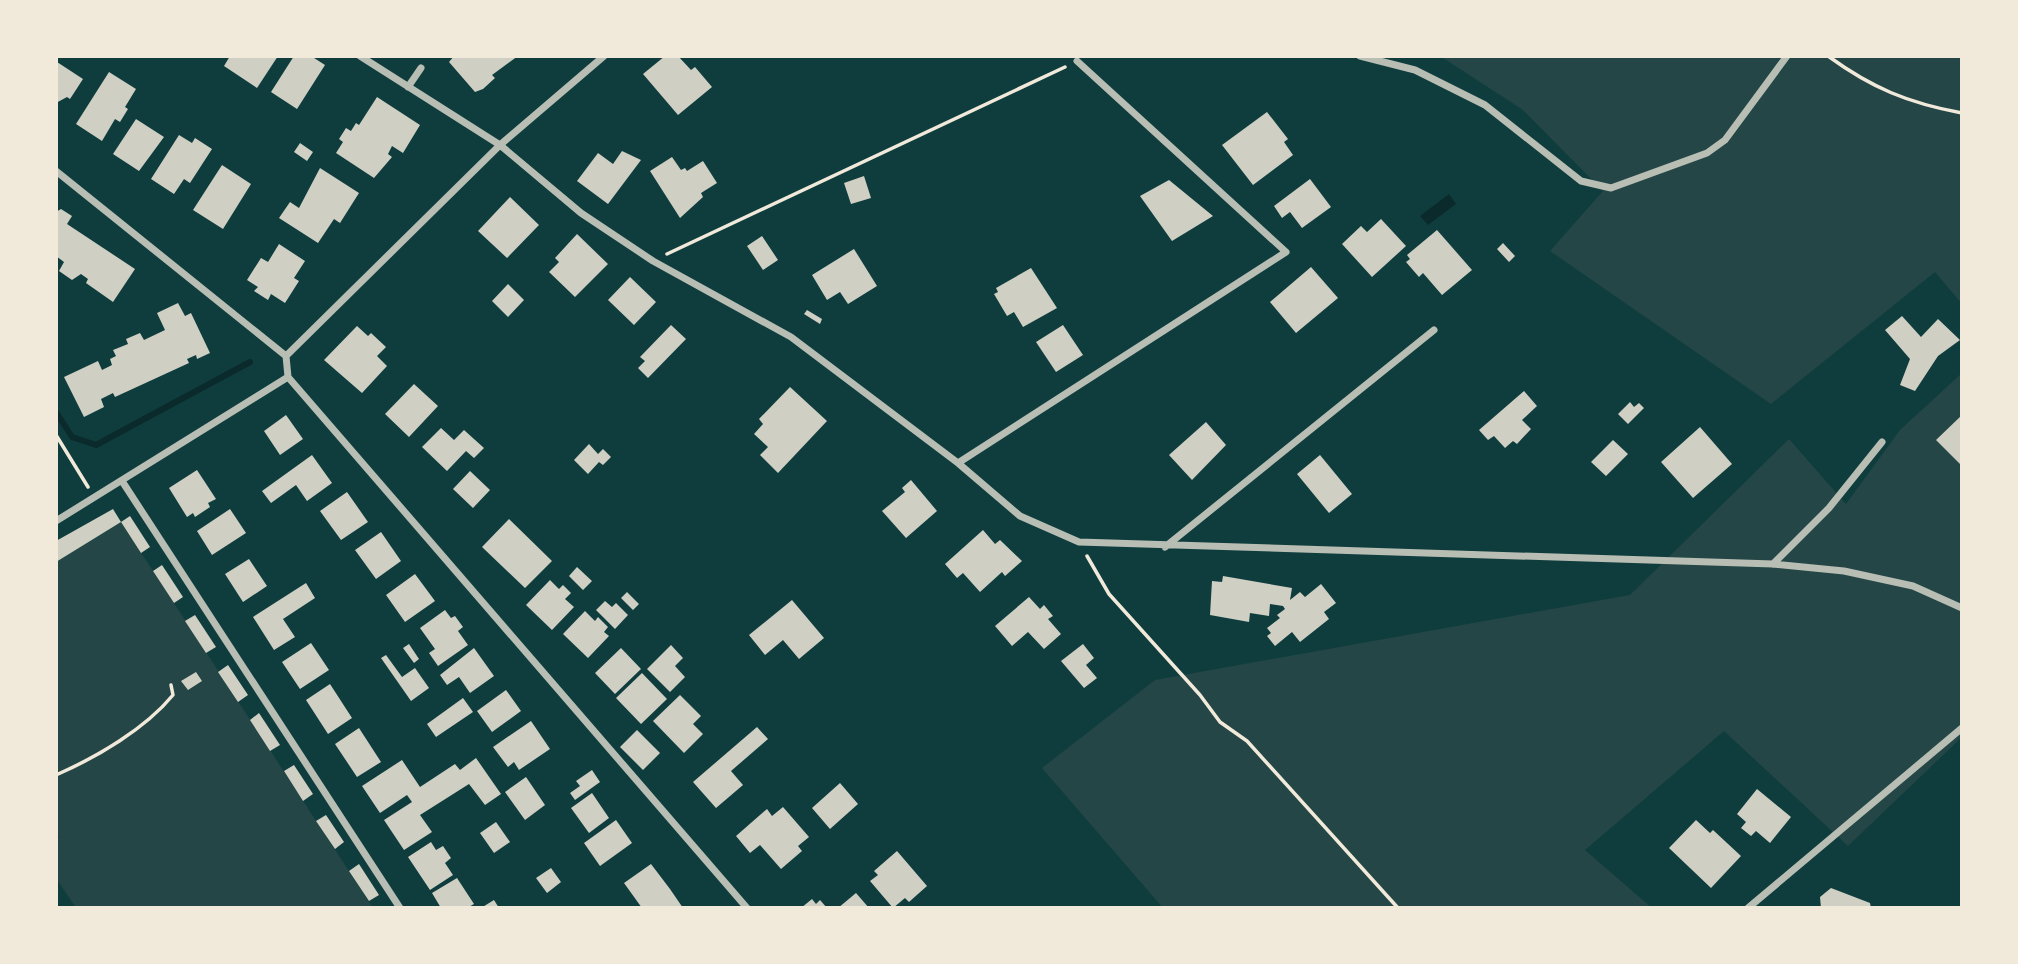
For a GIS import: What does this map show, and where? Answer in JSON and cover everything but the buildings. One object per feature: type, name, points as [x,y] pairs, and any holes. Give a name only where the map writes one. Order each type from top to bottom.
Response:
[{"type":"street","points":[[360,56],[500,145],[581,213],[653,261],[792,337],[958,463],[1020,516],[1079,542],[1165,547],[1614,557],[1773,564],[1844,571],[1913,586],[1962,608]]},
{"type":"street","points":[[286,356],[500,145],[604,56]]},
{"type":"street","points":[[1360,56],[1415,70],[1485,105],[1581,181],[1611,188],[1707,153],[1725,140],[1787,56]]},
{"type":"street","points":[[958,463],[1286,252],[1077,61]]},
{"type":"street","points":[[408,87],[421,68]]},
{"type":"street","points":[[56,171],[286,356],[288,377],[747,908]]},
{"type":"street","points":[[1165,547],[1434,330]]},
{"type":"street","points":[[56,521],[288,377]]},
{"type":"street","points":[[1773,564],[1829,508],[1882,442]]},
{"type":"street","points":[[122,481],[400,908]]},
{"type":"street","points":[[1748,908],[1962,727]]},
{"type":"path","points":[[1828,56],[1864,82],[1926,106],[1962,113]]},
{"type":"path","points":[[653,261],[1077,61]]},
{"type":"path","points":[[56,435],[94,498]]},
{"type":"path","points":[[1079,542],[1109,594],[1200,695],[1220,722],[1247,741],[1398,908]]},
{"type":"path","points":[[56,775],[80,764],[160,710],[173,695],[171,685]]},
{"type":"shaded area","points":[[1440,56],[1962,56],[1962,304],[1935,272],[1771,404],[1550,251],[1603,191],[1523,110]]},
{"type":"shaded area","points":[[1449,194],[1456,204],[1428,225],[1420,216]]},
{"type":"shaded area","points":[[1962,373],[1962,737],[1848,846],[1724,731],[1585,850],[1652,908],[1163,908],[1042,768],[1155,680],[1630,595],[1789,439],[1846,504],[1900,430]]},
{"type":"shaded area","points":[[121,522],[373,908],[76,908],[56,878],[56,840],[59,837],[56,832],[56,562]]},
{"type":"waterway","points":[[56,412],[72,437],[96,445],[250,362]]}]
